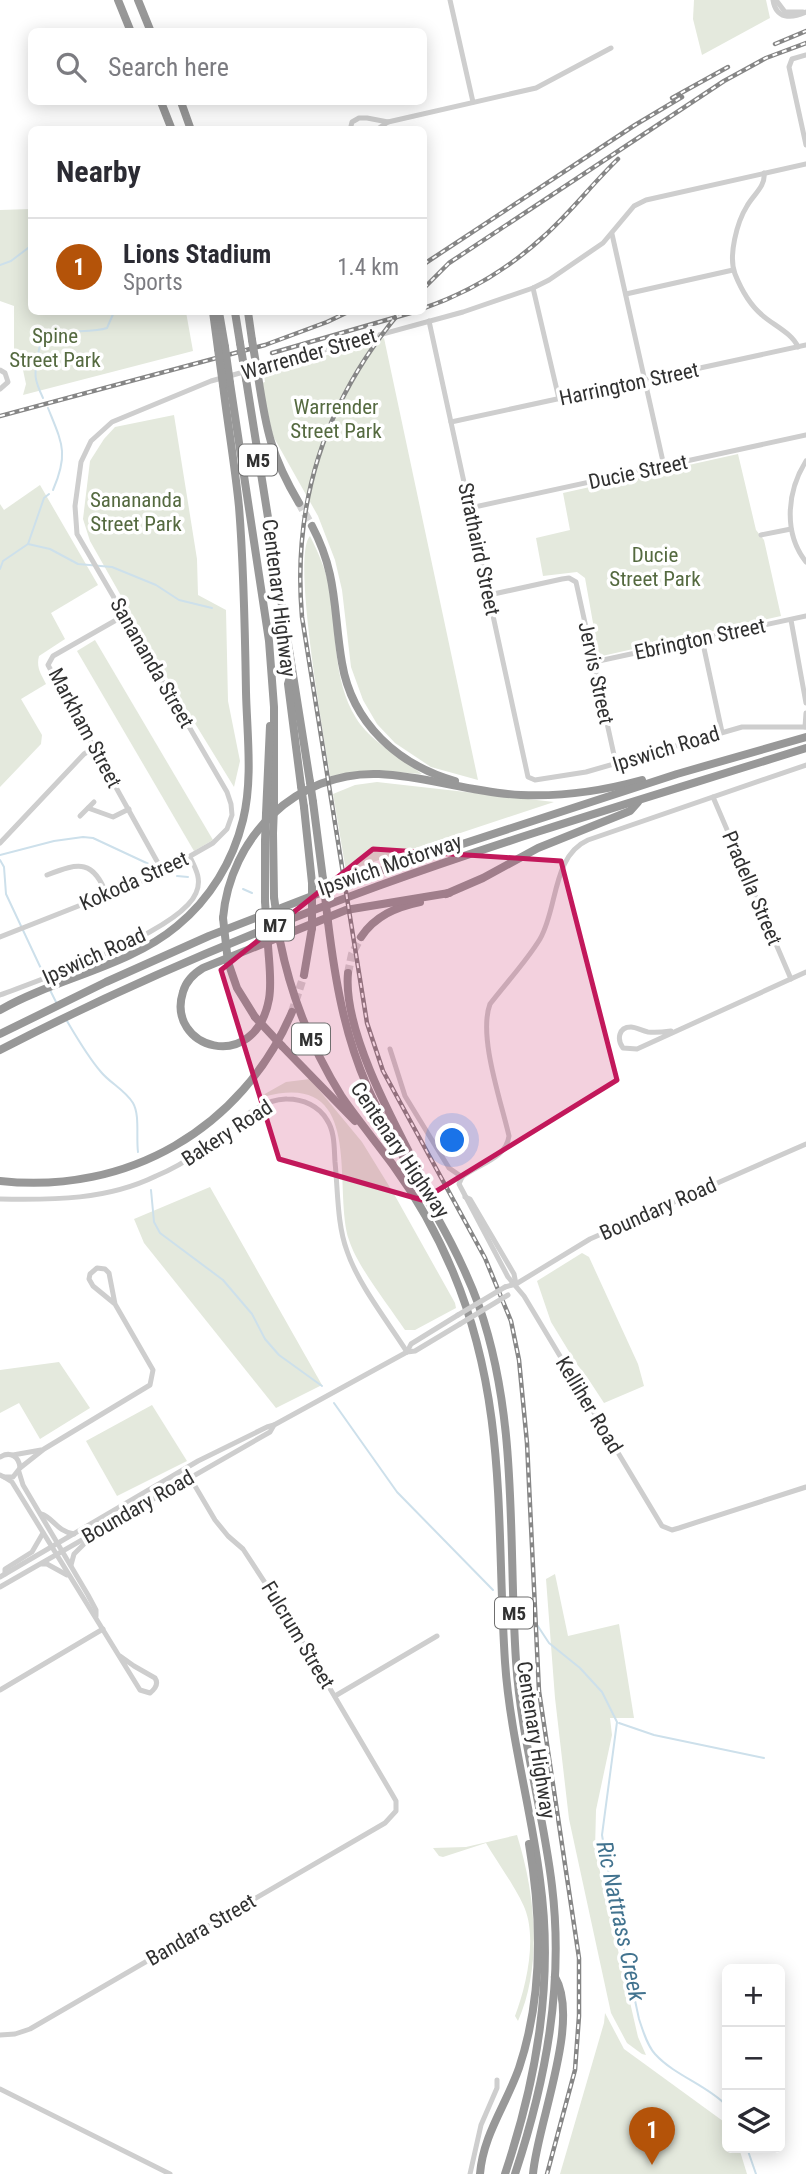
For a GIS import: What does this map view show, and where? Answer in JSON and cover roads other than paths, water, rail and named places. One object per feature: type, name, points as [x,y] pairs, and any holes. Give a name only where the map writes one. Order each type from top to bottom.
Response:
[{"type":"highway","points":[[118,0],[129,28]]},
{"type":"highway","points":[[138,0],[149,28]]},
{"type":"highway","points":[[162,105],[170,126]]},
{"type":"highway","points":[[182,105],[190,126]]},
{"type":"highway","points":[[214,315],[221,348]]},
{"type":"highway","name":"Centenary Highway","points":[[219,315],[221,348],[267,623],[274,706],[274,897],[280,941],[307,1030],[333,1081],[405,1182],[435,1234],[465,1302],[481,1355],[496,1440],[505,1662],[517,1755],[541,1883],[545,1971],[539,2042],[532,2082],[505,2174]]},
{"type":"highway","name":"Centenary Highway","points":[[235,315],[291,674],[305,784],[313,802],[340,1005],[361,1072],[376,1105],[453,1245],[484,1320],[496,1365],[503,1408],[508,1459],[518,1690],[552,1887],[555,1977],[552,2027],[542,2083],[515,2174]]},
{"type":"highway","points":[[249,315],[266,426],[273,453],[299,503]]},
{"type":"highway","points":[[0,1010],[35,987],[140,950],[169,932],[204,899],[236,844],[243,820],[248,773],[243,564],[227,384]]},
{"type":"highway","points":[[312,526],[323,548],[333,579],[342,665],[349,690],[359,710],[373,731],[404,759],[430,773],[470,788]]},
{"type":"highway","points":[[274,706],[270,716],[265,841],[265,901],[268,945],[270,997],[259,1028],[248,1040],[227,1047],[213,1046],[196,1037],[186,1026],[181,1004],[188,981],[203,968],[346,910],[449,893]]},
{"type":"highway","name":"Ipswich Motorway","points":[[0,1034],[209,936],[348,881],[677,774],[806,737]]},
{"type":"highway","name":"Ipswich Motorway","points":[[0,1050],[72,1014],[305,913],[448,862],[806,748]]},
{"type":"highway","points":[[364,1126],[352,1119],[255,1017],[237,988],[228,962],[223,918],[232,874],[246,845],[270,816],[298,794],[327,782],[369,774],[519,795],[565,794],[615,787],[668,772],[677,774]]},
{"type":"highway","points":[[304,975],[312,928],[312,883],[303,807],[305,784]]},
{"type":"highway","points":[[361,937],[371,925],[394,909],[432,900],[479,880],[538,848],[630,811],[640,800]]},
{"type":"highway","points":[[348,973],[348,992],[355,1023],[373,1077],[452,1235],[453,1245]]},
{"type":"highway","points":[[0,1181],[46,1184],[94,1178],[145,1161],[178,1144],[208,1123],[247,1086],[269,1055],[292,1012]]},
{"type":"highway","points":[[480,2174],[488,2137],[523,2054],[534,2011],[537,1985],[535,1886],[515,1763],[517,1755]]},
{"type":"highway","points":[[533,2174],[560,2048],[562,1989],[555,1977]]},
{"type":"street","points":[[450,0],[473,102]]},
{"type":"street","points":[[775,0],[779,15],[787,14]]},
{"type":"street","points":[[382,126],[388,122],[536,88],[611,48]]},
{"type":"street","points":[[806,55],[792,59],[789,72],[800,99],[806,141]]},
{"type":"street","points":[[352,126],[352,122],[359,118],[388,122]]},
{"type":"street","name":"Warrender Street","points":[[77,534],[75,506],[81,461],[91,441],[111,422],[211,381],[429,321],[533,288],[603,243],[634,206],[646,200],[806,164]]},
{"type":"street","points":[[764,173],[764,181],[738,223],[733,270],[747,299],[760,314],[791,336],[798,347]]},
{"type":"street","points":[[612,234],[664,466]]},
{"type":"street","points":[[626,294],[733,270]]},
{"type":"street","points":[[533,288],[559,399]]},
{"type":"street","name":"Strathaird Street","points":[[429,321],[528,777]]},
{"type":"street","name":"Harrington Street","points":[[452,422],[806,345]]},
{"type":"street","points":[[0,370],[5,373],[8,383],[0,389]]},
{"type":"street","name":"Ducie Street","points":[[470,508],[806,435]]},
{"type":"street","points":[[806,461],[798,473],[793,489],[790,516],[796,545],[806,562]]},
{"type":"street","points":[[761,535],[791,529]]},
{"type":"street","name":"Sanananda Street","points":[[77,534],[227,792]]},
{"type":"street","name":"Jervis Street","points":[[489,595],[562,579],[569,578],[576,582],[616,764]]},
{"type":"street","name":"Markham Street","points":[[125,615],[53,656],[48,666],[163,872]]},
{"type":"street","name":"Ebrington Street","points":[[594,662],[806,616]]},
{"type":"street","points":[[791,620],[806,703]]},
{"type":"street","points":[[702,639],[722,732]]},
{"type":"street","points":[[806,713],[806,727]]},
{"type":"street","name":"Ipswich Road","points":[[528,777],[534,780],[569,776],[722,732],[757,725],[806,727]]},
{"type":"street","points":[[0,843],[85,754],[94,748]]},
{"type":"street","points":[[390,1049],[405,1096],[452,1171],[462,1177],[499,1154],[509,1136],[486,1037],[487,1014],[490,1004],[540,939],[573,848],[588,839],[806,765]]},
{"type":"street","name":"Kokoda Street","points":[[0,937],[163,872],[217,840],[227,829],[232,815],[227,792]]},
{"type":"street","name":"Pradella Street","points":[[713,797],[791,979]]},
{"type":"street","points":[[80,816],[94,802]]},
{"type":"street","points":[[88,808],[113,817],[129,809]]},
{"type":"street","name":"Ipswich Road","points":[[57,978],[146,935],[183,907],[193,892],[195,883],[188,858]]},
{"type":"street","points":[[47,875],[65,868],[85,867],[98,874],[107,895]]},
{"type":"street","points":[[671,1031],[657,1033],[629,1027],[619,1035],[619,1043],[623,1048],[637,1049],[671,1031],[806,972]]},
{"type":"street","name":"Ipswich Road","points":[[0,995],[35,987]]},
{"type":"street","name":"Bakery Road","points":[[0,1199],[87,1197],[118,1191],[154,1178],[181,1164],[261,1105],[281,1098],[298,1099],[310,1104],[327,1120],[334,1142],[340,1220],[346,1250],[407,1352]]},
{"type":"street","name":"Boundary Road","points":[[407,1352],[411,1344],[590,1239],[806,1144]]},
{"type":"street","name":"Kelliher Road","points":[[462,1177],[459,1184],[465,1197],[470,1199],[513,1273],[516,1284],[662,1526],[672,1530],[806,1487]]},
{"type":"street","points":[[2,1476],[13,1477],[44,1449],[150,1385],[153,1370],[115,1304],[109,1273],[105,1269],[97,1268],[90,1274],[89,1279],[93,1286],[115,1304]]},
{"type":"street","name":"Boundary Road","points":[[3,1576],[185,1469],[267,1427],[274,1426],[415,1350],[508,1295],[516,1284]]},
{"type":"street","name":"Boundary Road","points":[[0,1587],[189,1476],[270,1432],[274,1426]]},
{"type":"street","points":[[2,1448],[18,1460],[23,1485],[71,1565],[96,1610],[96,1616]]},
{"type":"street","points":[[0,1457],[44,1449]]},
{"type":"street","name":"Fulcrum Street","points":[[185,1469],[223,1531],[248,1555],[335,1696],[396,1801],[396,1811]]},
{"type":"street","points":[[2,1476],[12,1482],[140,1690],[150,1693],[154,1690],[157,1681],[154,1676],[134,1667],[120,1656]]},
{"type":"street","points":[[40,1514],[47,1516],[59,1529],[74,1534]]},
{"type":"street","points":[[3,1576],[5,1569],[32,1552],[43,1533]]},
{"type":"street","points":[[71,1565],[74,1554],[88,1541],[88,1536]]},
{"type":"street","points":[[39,1564],[47,1564],[67,1575]]},
{"type":"street","points":[[0,1690],[103,1629]]},
{"type":"street","points":[[335,1696],[437,1636]]},
{"type":"street","name":"Bandara Street","points":[[0,2035],[30,2029],[385,1823],[396,1811]]},
{"type":"street","points":[[470,2174],[481,2125],[497,2088],[497,2080]]},
{"type":"street","points":[[0,2089],[170,2174]]},
{"type":"waterway","points":[[0,265],[11,261],[28,248]]},
{"type":"waterway","points":[[43,398],[35,372],[39,347],[43,340],[55,334],[107,328],[113,315]]},
{"type":"waterway","points":[[48,408],[62,448],[61,466],[53,490]]},
{"type":"waterway","points":[[0,569],[3,561],[28,544],[44,498],[49,494]]},
{"type":"waterway","points":[[28,544],[50,549],[78,564],[112,567],[156,585],[179,600],[212,608]]},
{"type":"waterway","points":[[0,855],[54,841],[83,837],[93,838],[153,866]]},
{"type":"waterway","name":"Ric Nattrass Creek","points":[[0,860],[4,867],[6,894],[44,975]]},
{"type":"waterway","points":[[177,876],[188,877]]},
{"type":"waterway","points":[[243,889],[252,893]]},
{"type":"waterway","name":"Ric Nattrass Creek","points":[[50,990],[57,1004]]},
{"type":"waterway","name":"Ric Nattrass Creek","points":[[67,1021],[96,1066],[133,1103],[137,1120],[138,1152]]},
{"type":"waterway","name":"Ric Nattrass Creek","points":[[151,1190],[154,1222],[160,1233],[223,1280],[252,1314],[265,1339],[279,1355],[322,1386]]},
{"type":"waterway","name":"Ric Nattrass Creek","points":[[334,1403],[397,1492],[493,1590]]},
{"type":"waterway","name":"Ric Nattrass Creek","points":[[524,1605],[549,1643],[580,1668],[602,1692],[617,1722],[602,1835],[639,2019],[646,2038],[663,2062],[722,2102]]},
{"type":"waterway","points":[[619,1723],[654,1735],[764,1758]]},
{"type":"waterway","name":"Ric Nattrass Creek","points":[[749,2153],[756,2174]]},
{"type":"tunnel","points":[[299,503],[312,526]]},
{"type":"tunnel","points":[[348,973],[352,954],[361,937]]},
{"type":"tunnel","points":[[292,1012],[304,975]]},
{"type":"railway","points":[[775,44],[806,31]]},
{"type":"railway","points":[[427,285],[449,263],[724,81],[766,58],[806,43]]},
{"type":"railway","points":[[672,98],[728,67]]},
{"type":"railway","points":[[427,262],[682,97]]},
{"type":"railway","points":[[427,307],[487,279],[530,249],[618,159]]},
{"type":"railway","points":[[0,416],[265,345],[342,315]]},
{"type":"railway","points":[[398,315],[352,381],[333,417],[319,454],[303,533],[300,574],[302,617],[367,1023],[383,1071],[485,1258],[511,1321],[519,1360],[527,1443],[539,1691],[579,1958],[575,2070],[547,2174]]},
{"type":"railway","points":[[272,353],[404,315]]},
{"type":"place","name":"Lions Stadium","points":[[652,2165]]},
{"type":"park label","name":"Spine Street Park","points":[[55,348]]},
{"type":"park label","name":"Warrender Street Park","points":[[336,419]]},
{"type":"park label","name":"Sanananda Street Park","points":[[136,512]]},
{"type":"park label","name":"Ducie Street Park","points":[[655,567]]}]
